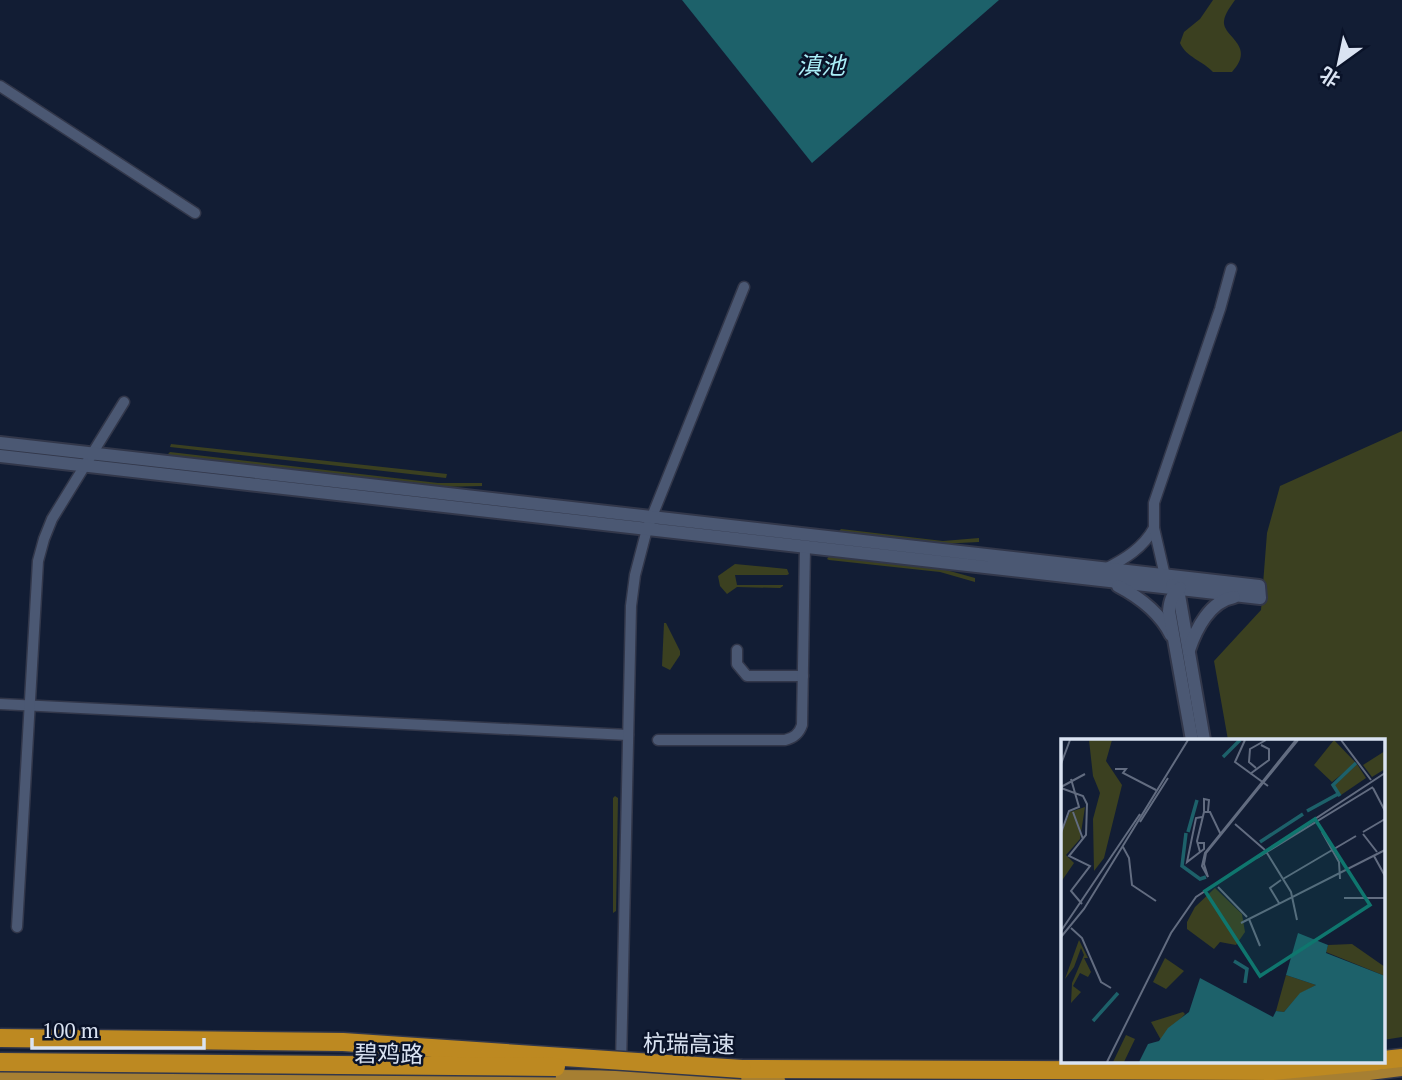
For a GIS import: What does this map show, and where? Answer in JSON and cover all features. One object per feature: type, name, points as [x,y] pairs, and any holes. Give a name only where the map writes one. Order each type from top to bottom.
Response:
[{"type":"highway","points":[[0,1038],[343,1042],[742,1069]]},
{"type":"highway","points":[[1384,1060],[1402,1058]]},
{"type":"highway","name":"杭瑞高速","points":[[0,1062],[1191,1072],[1273,1071],[1367,1062]]},
{"type":"highway","points":[[1273,1080],[1402,1068]]},
{"type":"highway","name":"碧鸡路","points":[[0,1073],[777,1080]]},
{"type":"street","points":[[0,86],[195,213]]},
{"type":"street","points":[[1165,576],[1154,528],[1154,503],[1231,269]]},
{"type":"street","points":[[621,1079],[631,606],[635,575],[650,523],[744,287]]},
{"type":"street","points":[[17,927],[38,561],[52,519],[124,401]]},
{"type":"street","points":[[0,443],[88,459],[650,523],[1259,586],[1259,598],[805,547],[650,523]]},
{"type":"street","points":[[0,456],[88,459]]},
{"type":"street","points":[[1105,569],[1132,553],[1149,538],[1154,528]]},
{"type":"street","points":[[658,740],[792,738],[800,731],[805,547]]},
{"type":"street","points":[[1147,574],[1178,589],[1204,739]]},
{"type":"street","points":[[1192,739],[1169,611],[1170,603],[1178,589],[1196,579]]},
{"type":"street","points":[[1112,582],[1137,597],[1158,616],[1175,643]]},
{"type":"street","points":[[1188,650],[1207,615],[1226,598],[1239,596]]},
{"type":"street","points":[[737,650],[737,664],[747,676],[803,676]]},
{"type":"street","points":[[0,705],[628,735]]},
{"type":"shaded area","points":[[1213,0],[1235,0],[1224,21],[1225,27],[1240,48],[1239,63],[1232,72],[1213,72],[1186,52],[1180,43],[1184,32],[1200,19]]},
{"type":"shaded area","points":[[1402,431],[1402,1037],[1384,1040],[1384,739],[1228,739],[1214,661],[1261,610],[1267,533],[1280,486]]},
{"type":"shaded area","points":[[171,444],[447,474],[446,478],[170,447]]},
{"type":"shaded area","points":[[170,452],[438,483],[482,483],[482,486],[438,487],[167,455]]},
{"type":"shaded area","points":[[841,529],[943,541],[979,538],[979,542],[939,544],[841,533]]},
{"type":"shaded area","points":[[829,556],[939,568],[975,578],[975,582],[940,572],[829,560]]},
{"type":"shaded area","points":[[735,564],[787,569],[789,574],[735,575],[737,585],[783,586],[737,587],[727,594],[720,586],[718,576]]},
{"type":"shaded area","points":[[664,623],[680,651],[670,670],[662,666]]},
{"type":"shaded area","points":[[613,798],[618,798],[616,911],[613,913]]},
{"type":"water","name":"滇池","points":[[682,0],[999,0],[812,163]]}]
